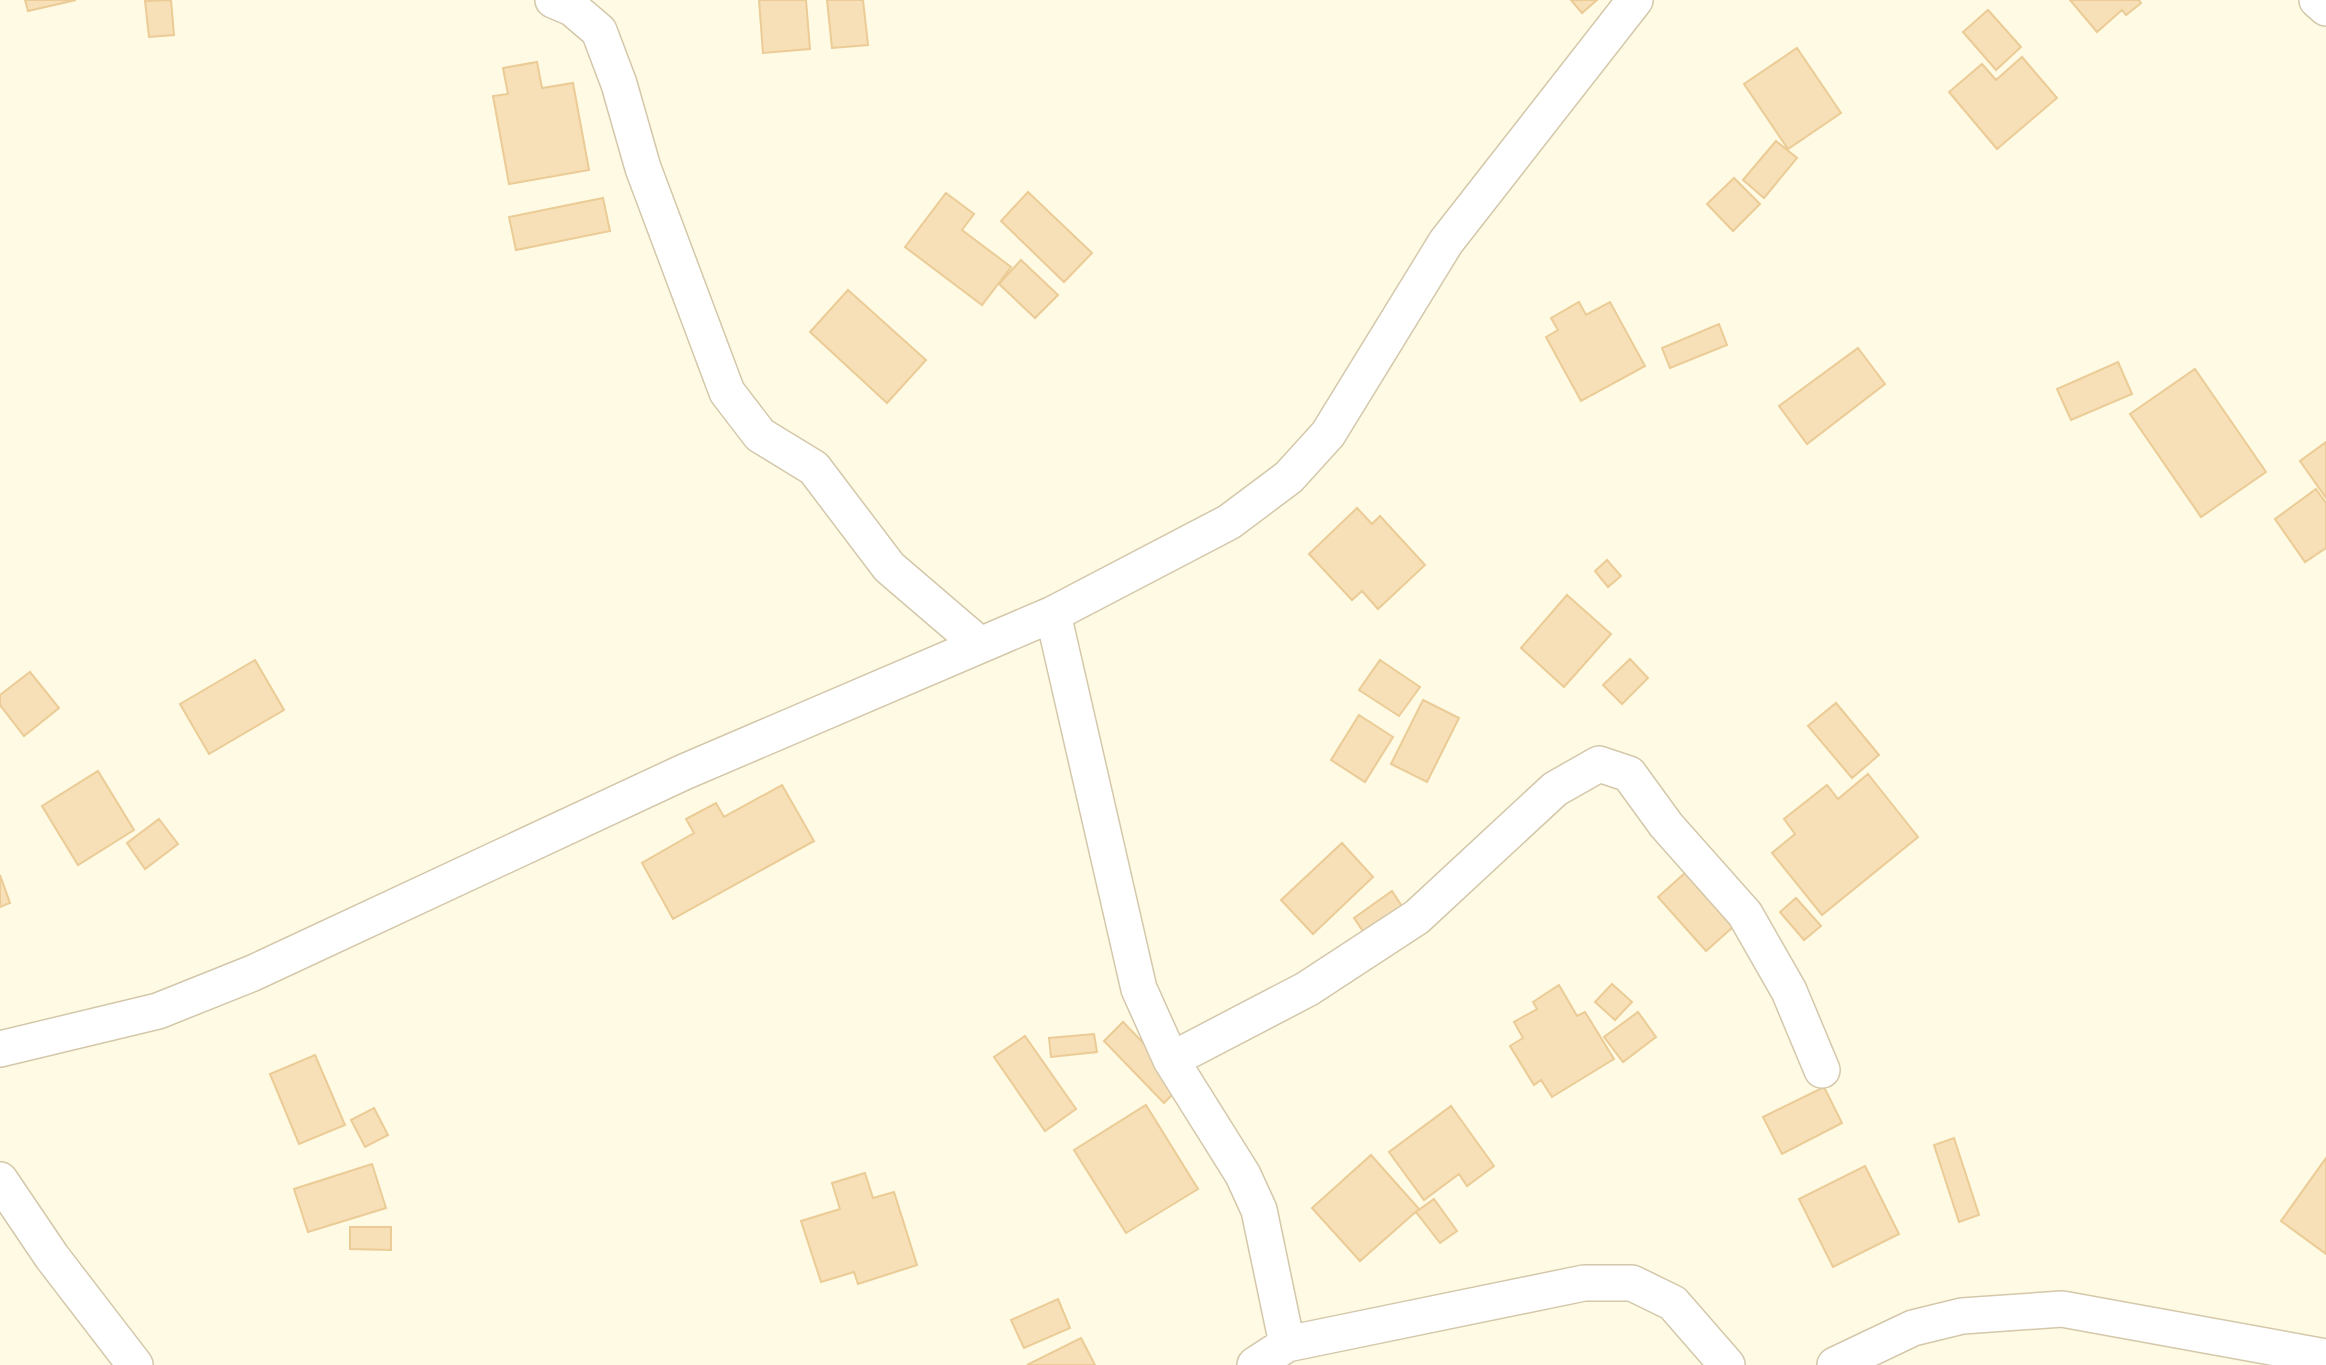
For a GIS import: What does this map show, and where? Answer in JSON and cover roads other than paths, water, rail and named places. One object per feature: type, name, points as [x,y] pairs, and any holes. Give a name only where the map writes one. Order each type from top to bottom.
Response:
[{"type":"street","points":[[553,0],[572,8],[599,31],[619,85],[643,168],[727,392],[760,435],[814,468],[890,567],[980,645]]},
{"type":"street","points":[[0,1049],[158,1011],[253,973],[684,772],[1053,614],[1229,522],[1289,477],[1328,434],[1446,242],[1635,0]]},
{"type":"street","points":[[2317,0],[2326,8]]},
{"type":"street","points":[[1053,614],[1139,989],[1171,1060],[1243,1175],[1259,1210],[1287,1344]]},
{"type":"street","points":[[1171,1060],[1307,989],[1417,917],[1555,789],[1599,764],[1629,774],[1667,825],[1745,914],[1789,991],[1822,1070]]},
{"type":"street","points":[[0,1180],[52,1257],[135,1365]]},
{"type":"street","points":[[1255,1365],[1287,1344],[1584,1283],[1632,1283],[1673,1303],[1727,1365]]},
{"type":"street","points":[[1841,1364],[1913,1328],[1962,1316],[2062,1309],[2326,1357]]}]
